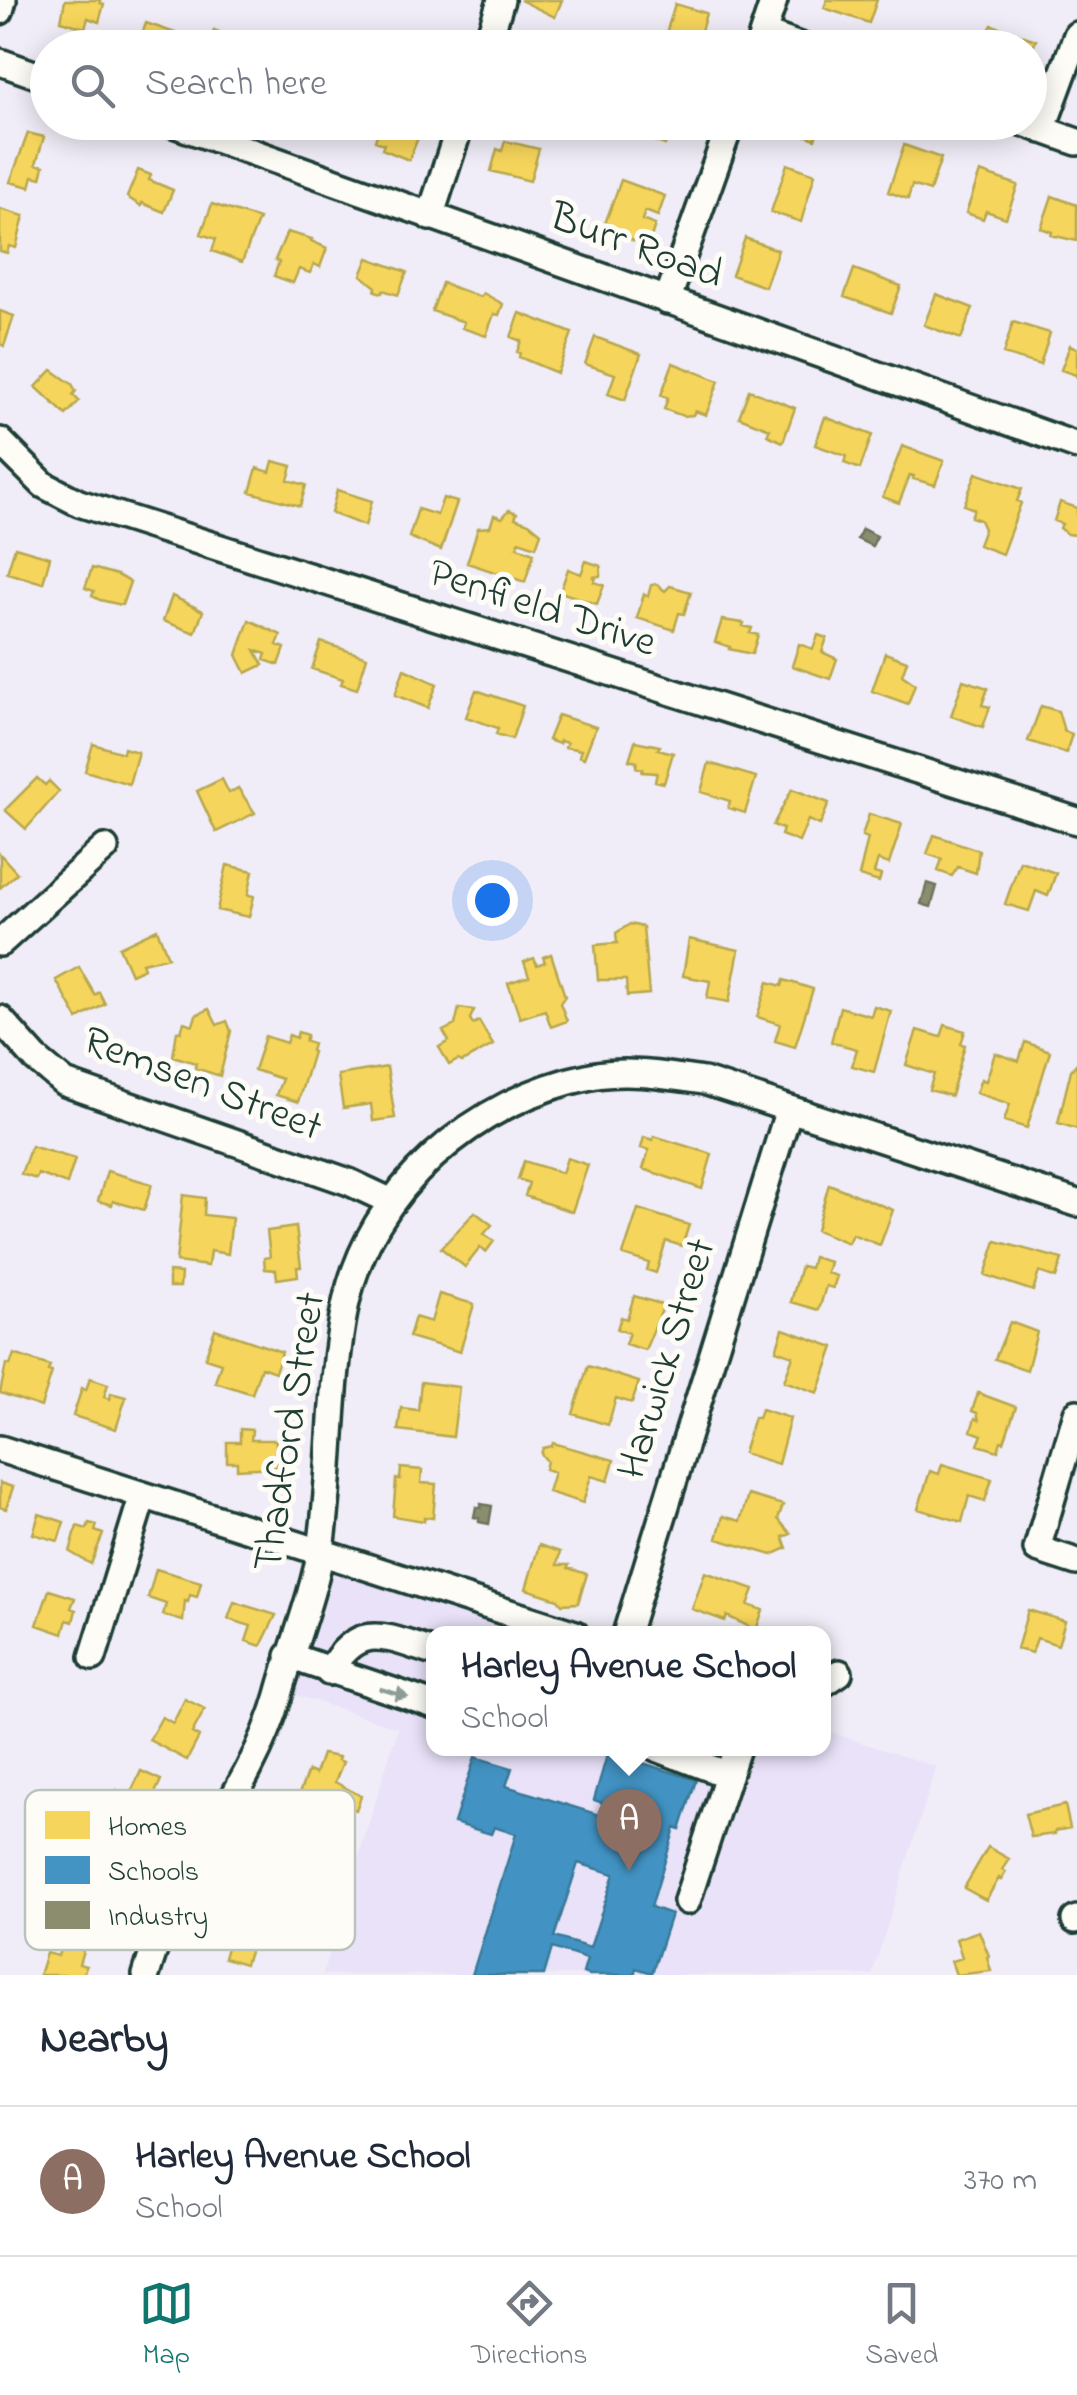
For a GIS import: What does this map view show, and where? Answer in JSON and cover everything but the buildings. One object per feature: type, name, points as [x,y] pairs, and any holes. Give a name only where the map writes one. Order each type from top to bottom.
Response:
[{"type":"street","points":[[0,11],[4,0]]},
{"type":"street","points":[[492,30],[502,0]]},
{"type":"street","points":[[764,30],[774,0]]},
{"type":"street","points":[[1047,96],[1077,35]]},
{"type":"street","points":[[0,62],[30,73]]},
{"type":"street","points":[[1047,131],[1077,142]]},
{"type":"street","name":"Burr Road","points":[[218,140],[1077,446]]},
{"type":"street","points":[[430,217],[456,140]]},
{"type":"street","points":[[667,301],[725,140]]},
{"type":"street","name":"Penfield Drive","points":[[0,441],[44,485],[78,502],[1077,821]]},
{"type":"street","points":[[0,943],[104,848]]},
{"type":"street","name":"Remsen Street","points":[[0,1019],[36,1059],[65,1083],[350,1182],[392,1202]]},
{"type":"street","name":"Thadford Street","points":[[238,1790],[277,1700],[320,1554],[345,1306],[365,1250],[392,1202],[429,1160],[460,1133],[543,1089],[594,1076],[649,1073],[704,1080],[1077,1203]]},
{"type":"street","name":"Harwick Street","points":[[628,1626],[789,1109]]},
{"type":"street","points":[[1077,1413],[1037,1550],[1077,1562]]},
{"type":"street","points":[[0,1449],[550,1626]]},
{"type":"street","points":[[93,1657],[143,1495]]},
{"type":"street","points":[[329,1672],[341,1650],[363,1639],[380,1636],[426,1650]]},
{"type":"street","points":[[289,1656],[426,1702]]},
{"type":"street","points":[[679,1756],[728,1774]]},
{"type":"street","points":[[688,1901],[734,1756]]},
{"type":"street","name":"Thadford Street","points":[[146,1975],[155,1950]]},
{"type":"shaded area","points":[[333,1571],[504,1626],[426,1626],[426,1756],[831,1756],[831,1732],[936,1767],[872,1975],[322,1975],[330,1950],[355,1950],[355,1868],[398,1728],[293,1694]]},
{"type":"place","name":"Harley Avenue School","points":[[629,1871]]}]
